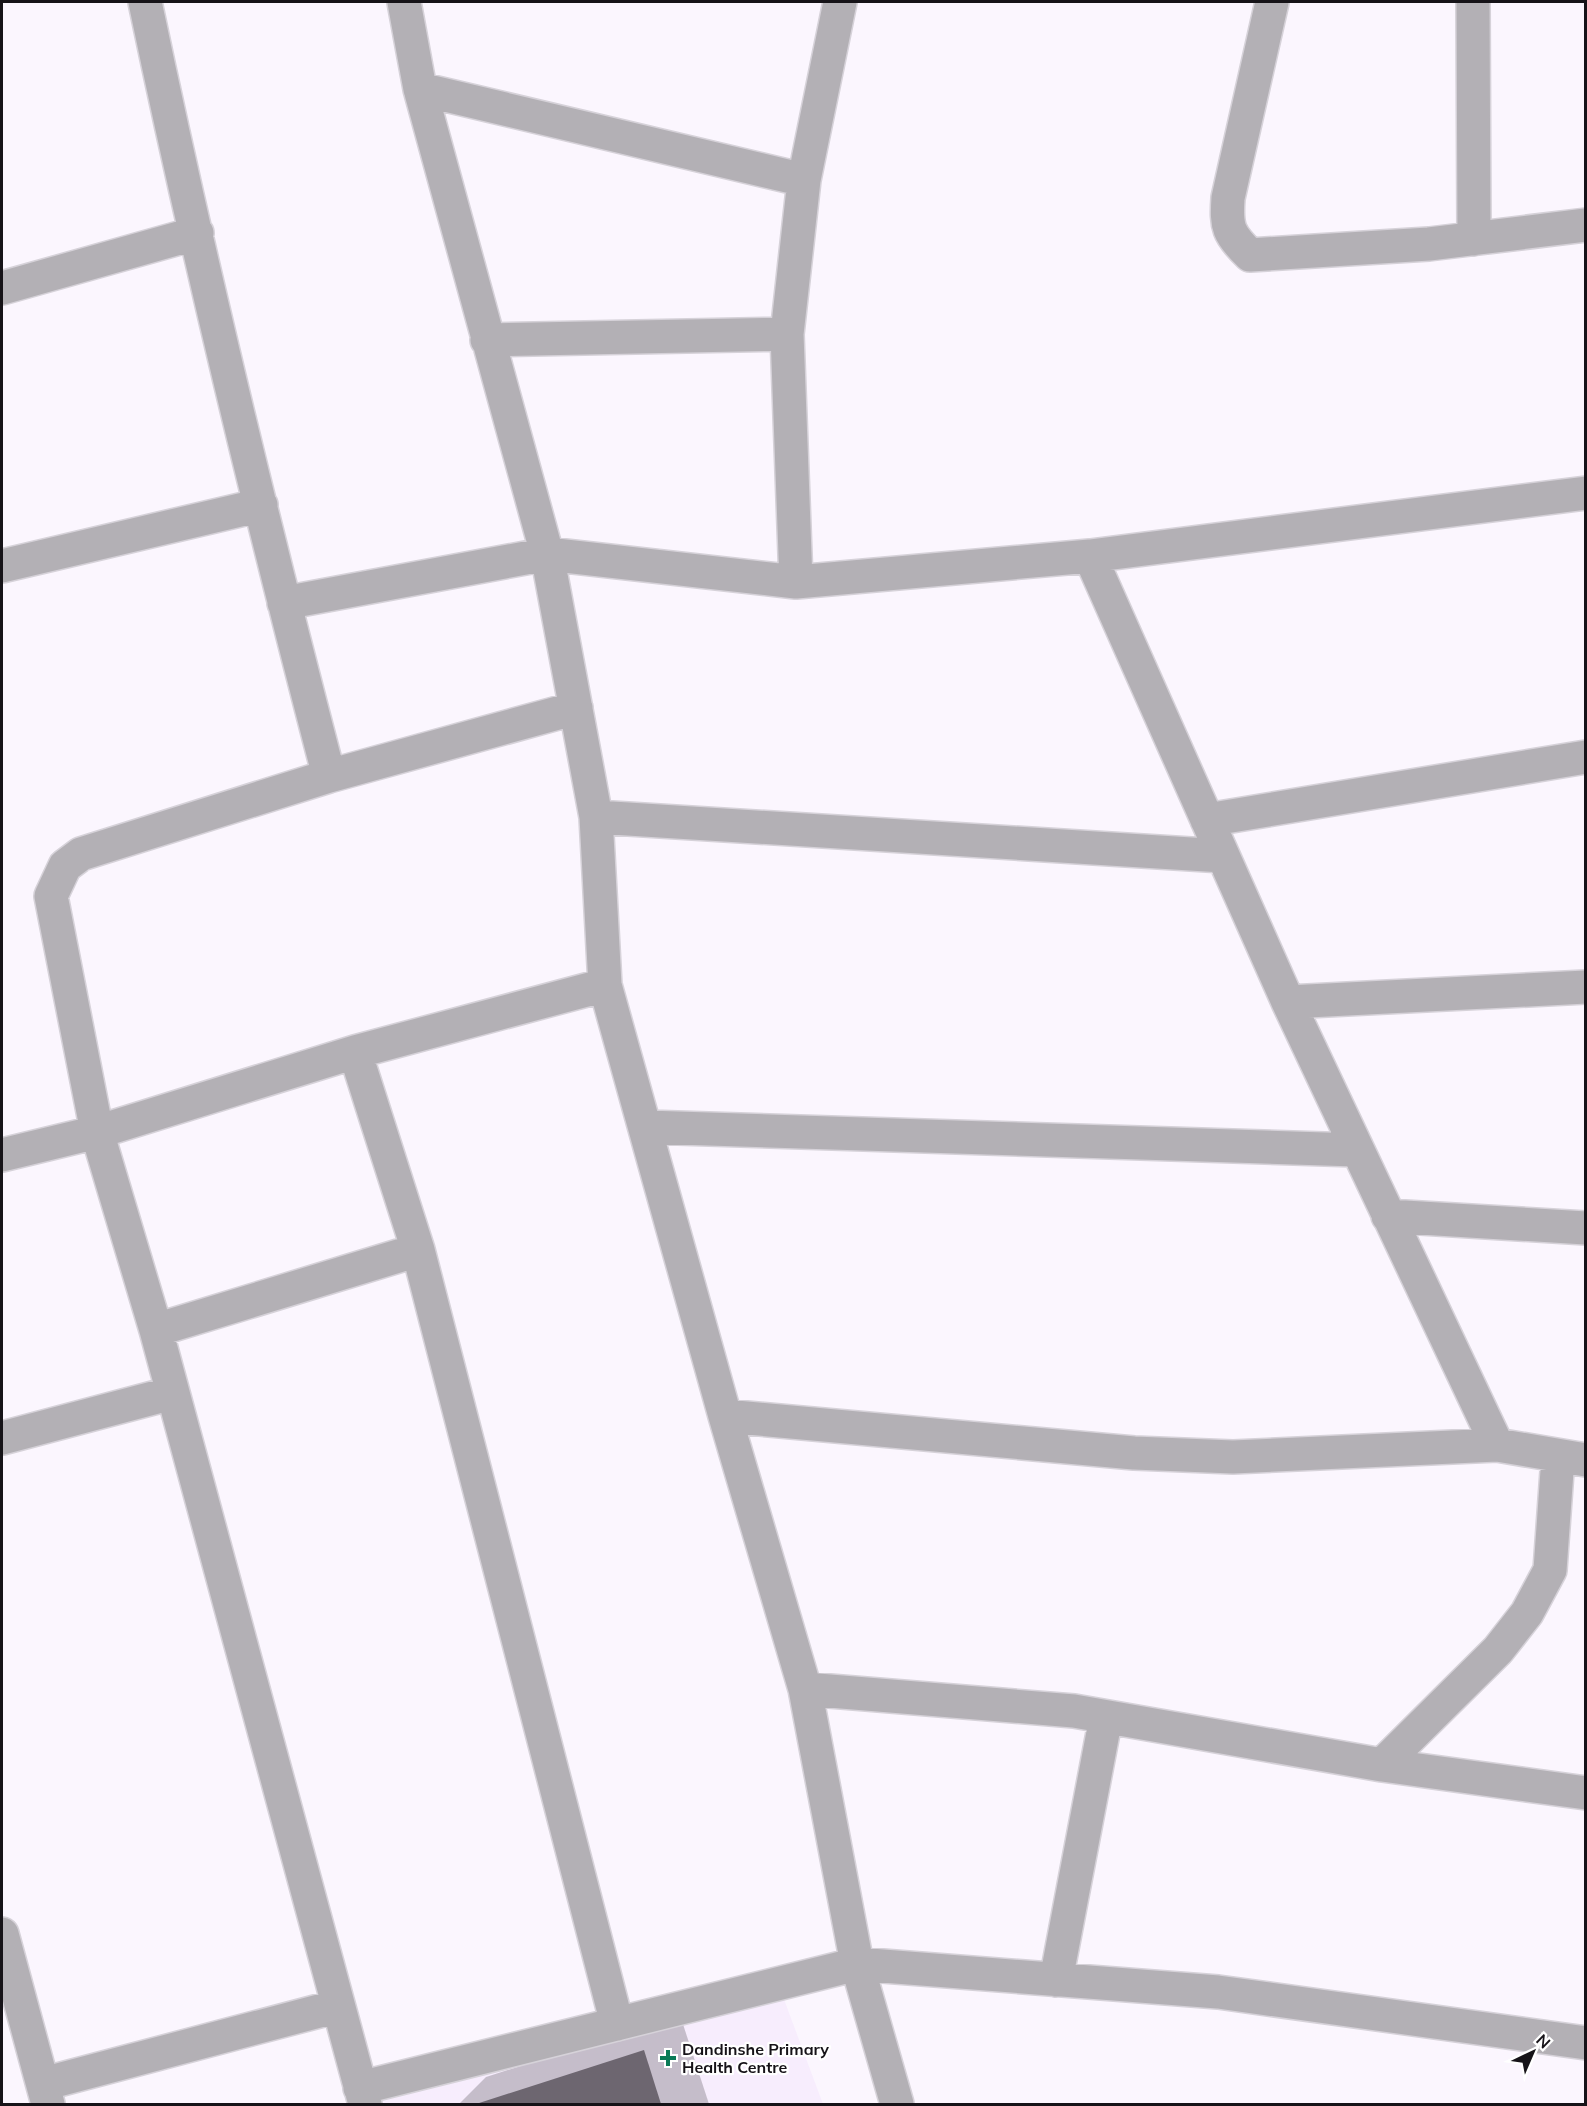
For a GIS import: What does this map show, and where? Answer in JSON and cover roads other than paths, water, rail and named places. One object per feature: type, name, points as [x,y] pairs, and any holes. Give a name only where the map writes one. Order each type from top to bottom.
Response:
[{"type":"street","points":[[145,2],[284,603],[329,776]]},
{"type":"street","points":[[404,2],[420,88],[547,554],[596,817],[605,985],[725,1416],[805,1689],[856,1964],[897,2104]]},
{"type":"street","points":[[796,582],[788,334],[804,180],[840,2]]},
{"type":"street","points":[[1272,2],[1228,198],[1227,223],[1234,240],[1250,255],[1474,239],[1586,225]]},
{"type":"street","points":[[1473,2],[1474,239]]},
{"type":"street","points":[[420,88],[804,180]]},
{"type":"street","points":[[2,288],[197,233]]},
{"type":"street","points":[[487,340],[788,334]]},
{"type":"street","points":[[284,603],[547,554],[796,582],[1090,556],[1586,493]]},
{"type":"street","points":[[2,566],[261,505]]},
{"type":"street","points":[[1090,556],[1288,1002],[1497,1445]]},
{"type":"street","points":[[576,708],[329,776],[81,854],[65,866],[51,896],[97,1132],[156,1330],[363,2096],[617,2024],[856,1964],[1218,1992],[1586,2043]]},
{"type":"street","points":[[1206,820],[1586,757]]},
{"type":"street","points":[[596,817],[1223,856]]},
{"type":"street","points":[[2,1155],[97,1132],[355,1052],[605,985]]},
{"type":"street","points":[[1288,1002],[1586,987]]},
{"type":"street","points":[[355,1052],[418,1250],[617,2024]]},
{"type":"street","points":[[646,1126],[1356,1150]]},
{"type":"street","points":[[1388,1216],[1586,1228]]},
{"type":"street","points":[[156,1330],[418,1250]]},
{"type":"street","points":[[2,1438],[172,1393]]},
{"type":"street","points":[[725,1416],[1134,1453],[1233,1457],[1497,1445],[1572,1458],[1550,1570],[1527,1613],[1498,1650],[1382,1765]]},
{"type":"street","points":[[805,1689],[1074,1711],[1382,1765],[1586,1793]]},
{"type":"street","points":[[1056,1980],[1106,1717]]},
{"type":"street","points":[[2,1934],[7,1973],[45,2094],[338,2006]]},
{"type":"place","name":"Dandinshe Primary Health Centre","points":[[668,2058]]}]
